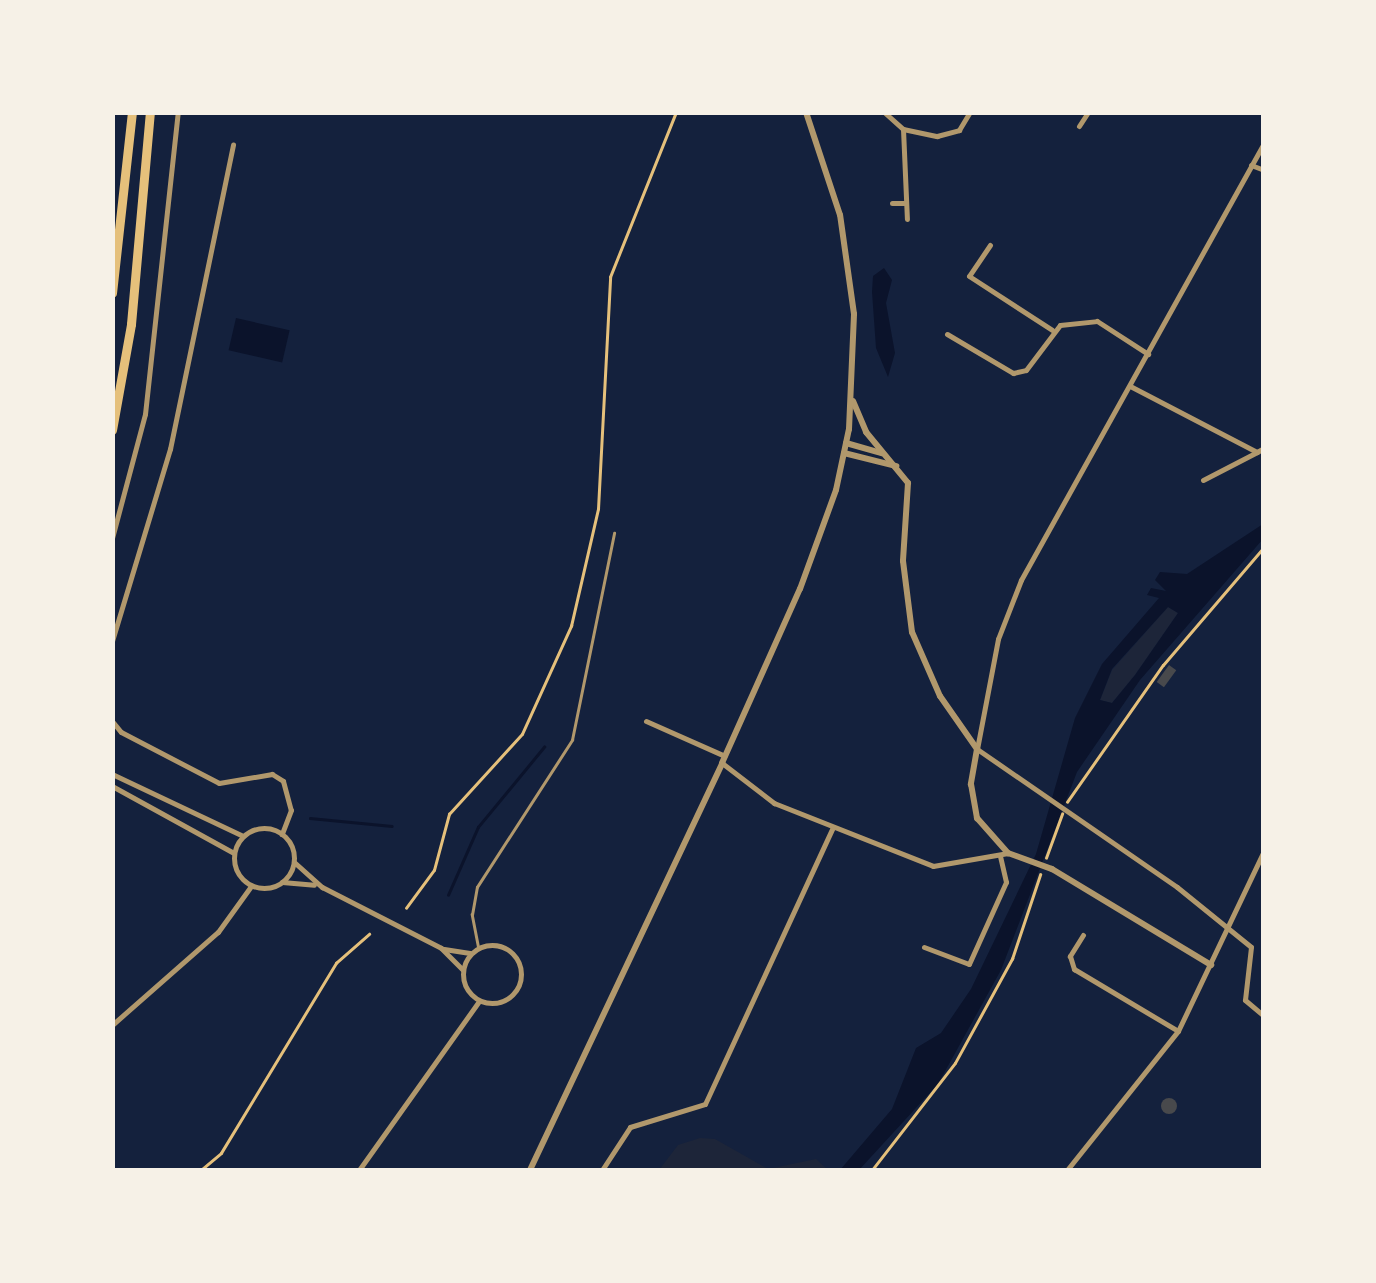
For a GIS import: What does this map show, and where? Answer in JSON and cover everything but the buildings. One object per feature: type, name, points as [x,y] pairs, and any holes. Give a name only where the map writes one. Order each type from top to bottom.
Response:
[{"type":"highway","points":[[112,294],[132,112]]},
{"type":"highway","points":[[112,430],[131,324],[150,112]]},
{"type":"street","points":[[112,538],[144,414],[178,112]]},
{"type":"street","points":[[530,1170],[800,589],[844,453],[852,395],[854,314],[830,177],[806,112]]},
{"type":"street","points":[[884,112],[903,129],[948,133],[959,130],[970,112]]},
{"type":"street","points":[[1079,126],[1088,112]]},
{"type":"street","points":[[903,129],[907,219]]},
{"type":"street","points":[[924,947],[968,964],[1006,882],[1004,855],[977,818],[971,784],[1009,606],[1264,143]]},
{"type":"street","points":[[112,641],[170,448],[233,144]]},
{"type":"street","points":[[1251,165],[1264,170]]},
{"type":"street","points":[[892,203],[906,203]]},
{"type":"street","points":[[990,245],[969,276],[1052,330],[1097,321],[1148,354]]},
{"type":"street","points":[[948,334],[1013,373],[1026,370],[1052,330]]},
{"type":"street","points":[[1130,386],[1260,450]]},
{"type":"street","points":[[852,395],[866,432],[892,458],[908,482],[903,561],[912,632],[940,696],[978,749],[1039,797],[1237,935],[1252,953],[1246,1000],[1264,1016]]},
{"type":"street","points":[[846,443],[862,442],[892,458]]},
{"type":"street","points":[[1203,480],[1260,450]]},
{"type":"street","points":[[844,453],[902,470]]},
{"type":"street","points":[[112,721],[121,732],[220,784],[255,774],[283,780],[291,810],[282,834],[294,862],[322,886],[441,948],[470,953]]},
{"type":"street","points":[[646,721],[724,759],[774,802],[933,866],[1004,855],[1052,870],[1211,965]]},
{"type":"street","points":[[112,774],[244,836]]},
{"type":"street","points":[[112,786],[234,853]]},
{"type":"street","points":[[602,1170],[630,1127],[705,1104],[833,827]]},
{"type":"street","points":[[251,886],[237,872],[234,853],[244,836],[262,828],[282,834]]},
{"type":"street","points":[[1067,1170],[1178,1031],[1264,851]]},
{"type":"street","points":[[282,882],[294,862]]},
{"type":"street","points":[[112,1025],[218,932],[251,886],[282,882],[322,886]]},
{"type":"street","points":[[1083,935],[1070,956],[1074,969],[1178,1031]]},
{"type":"street","points":[[441,948],[462,970],[466,988],[479,1000],[508,998],[521,972],[506,948],[478,948],[470,953],[462,970]]},
{"type":"street","points":[[359,1170],[479,1000]]},
{"type":"lane","points":[[478,948],[472,915],[477,887],[572,740],[614,533]]},
{"type":"path","points":[[406,908],[434,870],[449,814],[522,734],[571,626],[598,510],[610,277],[676,112]]},
{"type":"path","points":[[872,1170],[942,1086],[1012,959],[1082,773],[1221,591],[1264,547]]},
{"type":"path","points":[[201,1170],[220,1152],[336,963],[369,934]]},
{"type":"shaded area","points":[[884,268],[892,280],[886,303],[895,353],[888,377],[876,348],[872,292],[873,276]]},
{"type":"shaded area","points":[[236,318],[290,330],[282,363],[229,350]]},
{"type":"shaded area","points":[[1263,524],[1263,539],[1140,680],[1077,772],[1001,970],[938,1084],[859,1170],[840,1170],[892,1109],[916,1048],[941,1033],[971,989],[1036,854],[1075,718],[1102,664],[1159,598],[1147,595],[1151,588],[1166,591],[1155,580],[1160,572],[1187,574]],"holes":[[[1168,607],[1178,613],[1112,703],[1100,700],[1112,669]]]},
{"type":"shaded area","points":[[1168,607],[1178,613],[1135,675],[1112,703],[1100,700],[1112,670]]},
{"type":"shaded area","points":[[700,1138],[715,1139],[768,1169],[816,1159],[828,1170],[659,1170],[678,1145]]},
{"type":"waterway","points":[[448,895],[478,827],[544,747]]},
{"type":"waterway","points":[[310,818],[392,826]]}]
